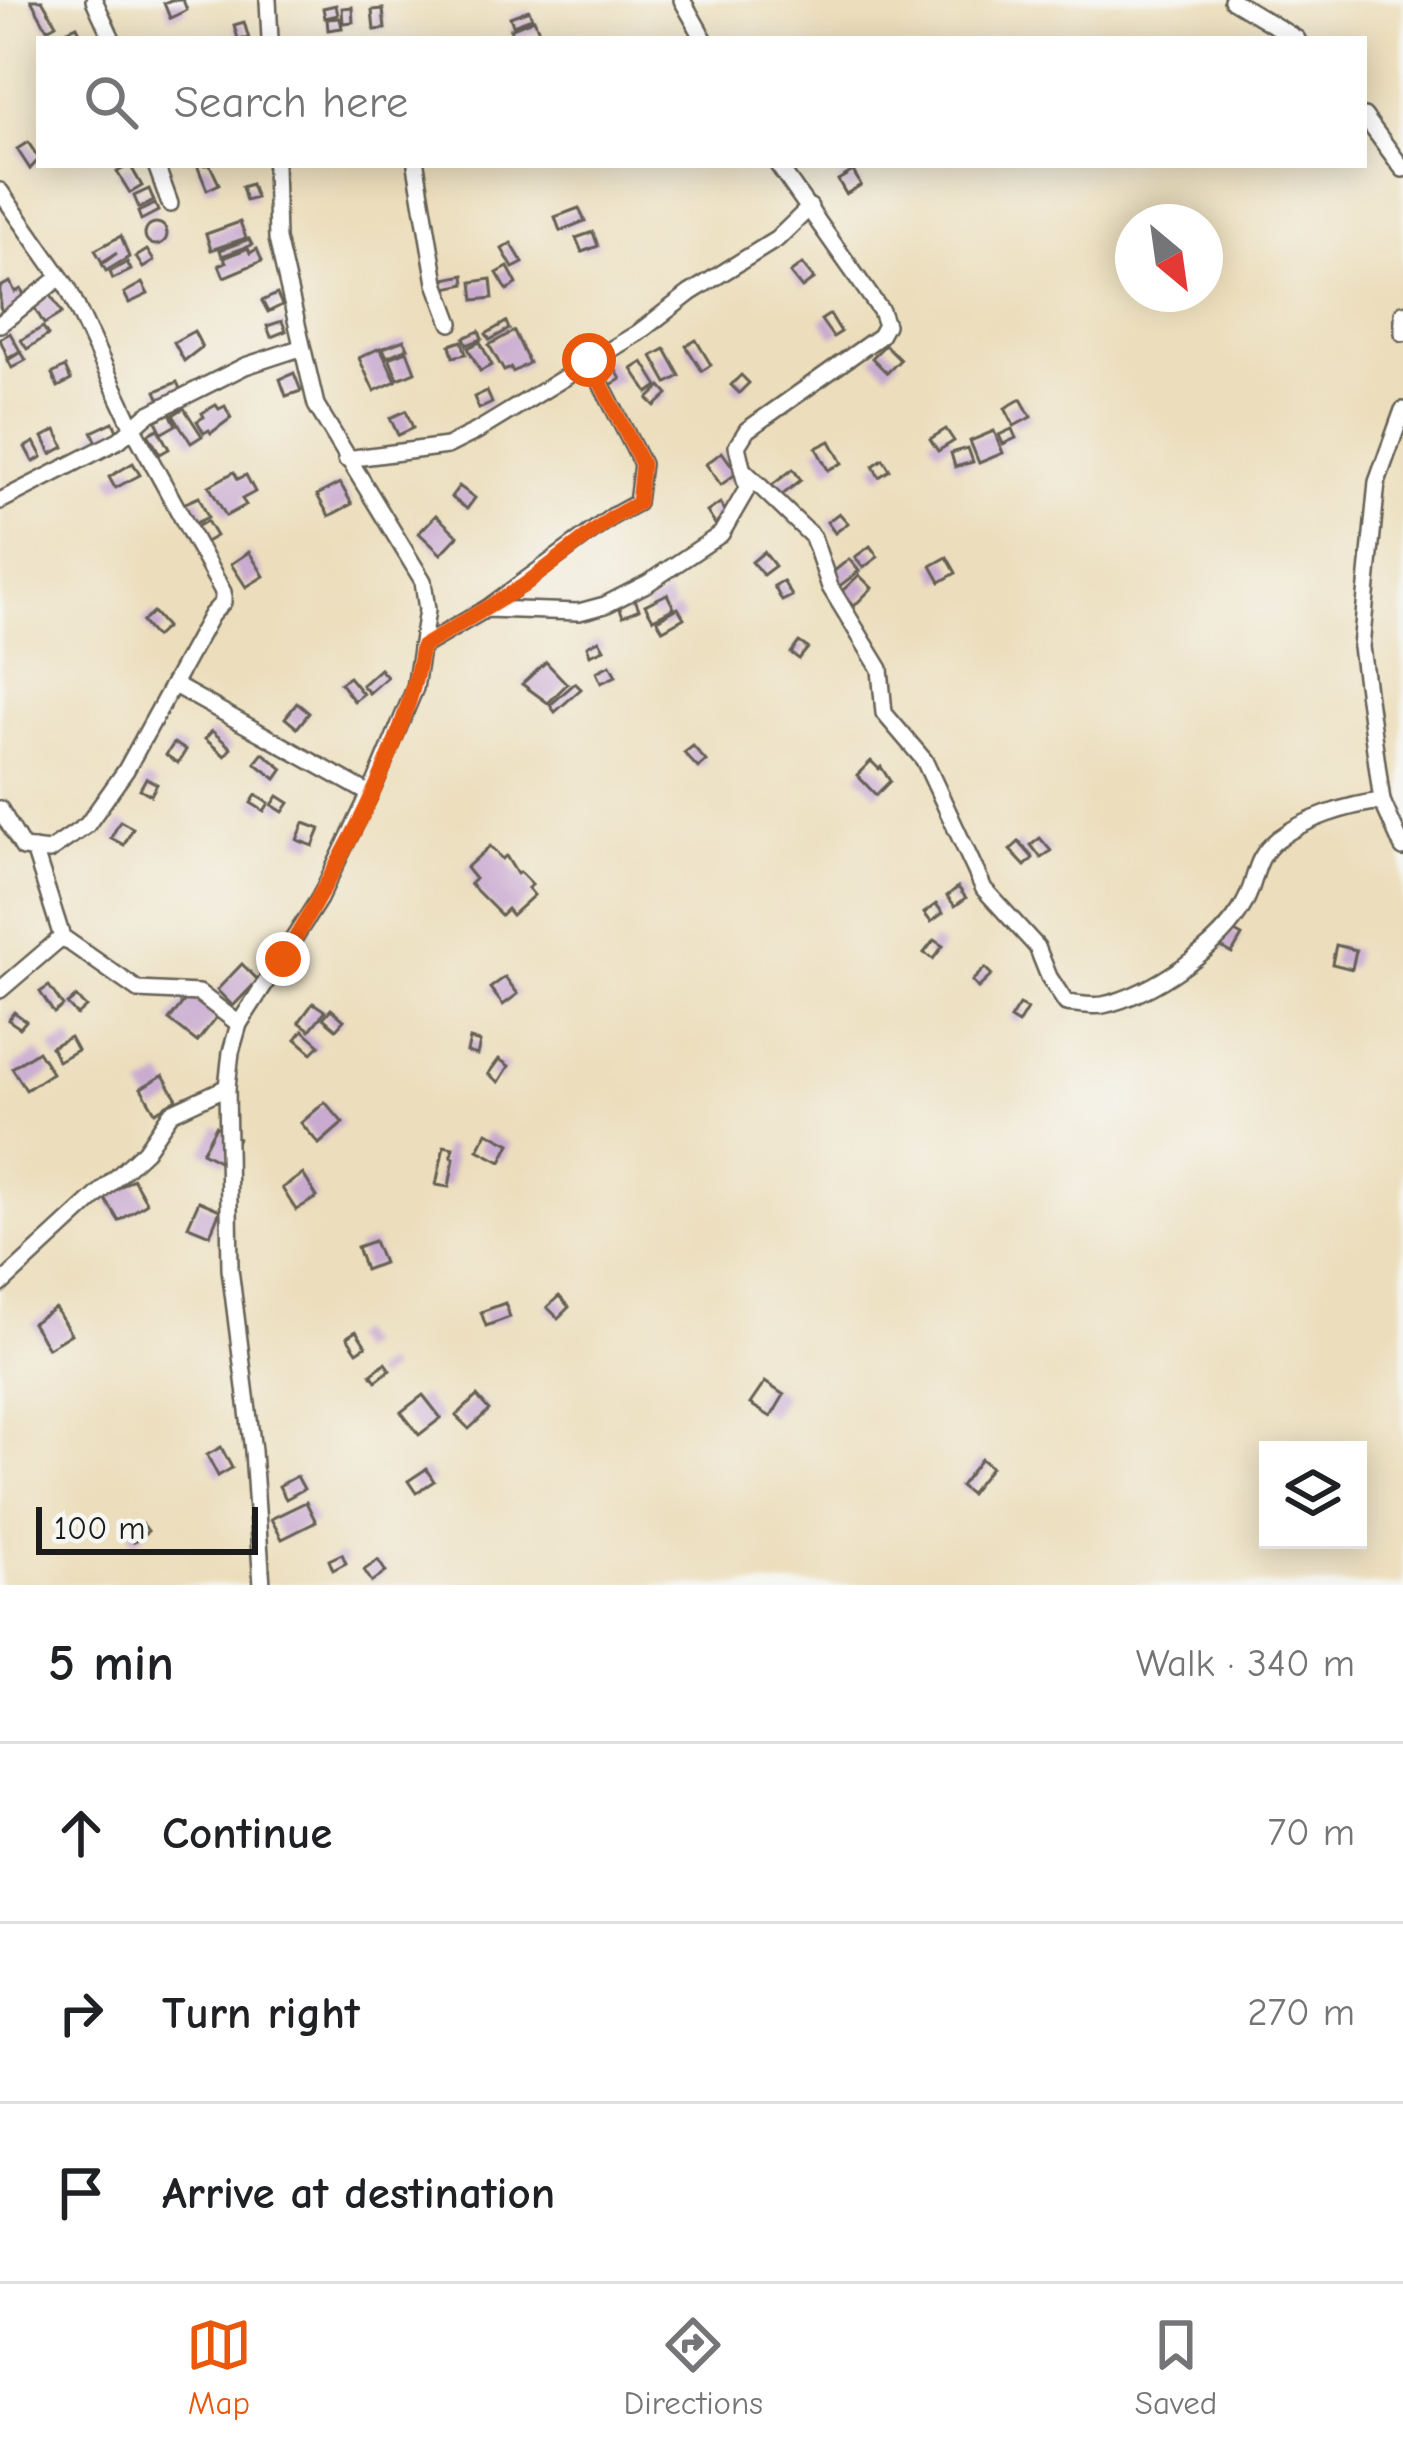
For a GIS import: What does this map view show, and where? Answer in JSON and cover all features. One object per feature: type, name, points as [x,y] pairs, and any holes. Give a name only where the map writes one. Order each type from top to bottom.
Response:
[{"type":"street","points":[[94,0],[111,36]]},
{"type":"street","points":[[268,0],[270,36]]},
{"type":"street","points":[[682,0],[702,36]]},
{"type":"street","points":[[1232,0],[1292,36]]},
{"type":"street","points":[[1367,120],[1403,169]]},
{"type":"street","points":[[158,168],[170,204]]},
{"type":"street","points":[[262,1585],[253,1451],[230,1269],[227,1087],[239,1024],[319,899],[415,688],[427,610],[423,581],[316,405],[277,239],[274,168]]},
{"type":"street","points":[[417,168],[436,283],[451,323]]},
{"type":"street","points":[[486,609],[579,612],[648,583],[721,534],[747,489],[736,446],[747,430],[880,336],[886,325],[881,310],[780,168]]},
{"type":"street","points":[[0,191],[59,278],[133,428],[223,592],[223,602],[211,615],[126,770],[87,825],[49,850],[22,848],[0,809]]},
{"type":"street","points":[[346,459],[447,446],[638,333],[690,293],[776,239],[810,207]]},
{"type":"street","points":[[0,324],[59,278]]},
{"type":"street","points":[[1403,314],[1403,333]]},
{"type":"street","points":[[0,501],[119,440],[148,415],[245,366],[301,348]]},
{"type":"street","points":[[422,647],[486,609],[638,503],[642,464],[589,360]]},
{"type":"street","points":[[1403,410],[1377,482],[1361,647],[1382,801],[1403,848]]},
{"type":"street","points":[[742,469],[813,537],[830,586],[880,669],[884,713],[924,760],[984,889],[1037,947],[1066,1003],[1099,1006],[1147,991],[1231,922],[1246,901],[1253,869],[1276,841],[1351,805],[1382,801]]},
{"type":"street","points":[[174,686],[370,794]]},
{"type":"street","points":[[34,849],[62,937],[138,990],[199,993],[239,1024]]},
{"type":"street","points":[[0,990],[62,937]]},
{"type":"street","points":[[0,1285],[145,1151],[170,1113],[227,1087]]},
{"type":"building","points":[[31,0],[42,0],[56,24],[47,29]]},
{"type":"building","points":[[183,0],[187,10],[170,18],[164,3]]},
{"type":"building","points":[[336,5],[338,15],[325,18],[323,8]]},
{"type":"building","points":[[352,7],[353,22],[343,23],[342,8]]},
{"type":"building","points":[[383,9],[385,29],[374,30],[372,10]]},
{"type":"building","points":[[529,10],[532,18],[513,25],[510,17]]},
{"type":"building","points":[[340,18],[342,28],[328,30],[327,19]]},
{"type":"building","points":[[534,19],[539,31],[513,36],[510,29]]},
{"type":"building","points":[[244,22],[248,36],[237,36],[234,25]]},
{"type":"building","points":[[77,26],[82,36],[65,36],[63,32]]},
{"type":"building","points":[[28,142],[36,154],[30,169],[17,149]]},
{"type":"building","points":[[132,168],[142,186],[130,193],[117,172]]},
{"type":"building","points":[[198,168],[211,168],[219,184],[207,190]]},
{"type":"building","points":[[853,171],[861,185],[846,194],[838,180]]},
{"type":"building","points":[[251,184],[256,198],[246,201],[242,187]]},
{"type":"building","points":[[149,189],[154,201],[139,208],[134,196]]},
{"type":"building","points":[[155,204],[158,211],[141,220],[138,212]]},
{"type":"building","points":[[579,208],[585,221],[560,231],[555,217]]},
{"type":"building","points":[[240,222],[246,238],[211,250],[206,234]]},
{"type":"building","points":[[156,223],[167,234],[156,245],[145,234]]},
{"type":"building","points":[[593,232],[598,246],[582,252],[576,238]]},
{"type":"building","points":[[121,236],[129,257],[106,271],[102,264],[117,253],[102,262],[95,250]]},
{"type":"building","points":[[249,239],[252,245],[222,256],[220,250]]},
{"type":"building","points":[[511,243],[523,263],[513,268],[502,249]]},
{"type":"building","points":[[248,248],[250,253],[257,249],[262,261],[224,277],[219,265],[226,262],[224,258]]},
{"type":"building","points":[[147,250],[154,261],[143,268],[136,257]]},
{"type":"building","points":[[127,262],[131,270],[113,279],[110,272]]},
{"type":"building","points":[[802,264],[814,279],[802,288],[790,273]]},
{"type":"building","points":[[508,267],[517,284],[507,290],[497,273]]},
{"type":"building","points":[[464,275],[465,284],[446,288],[445,279]]},
{"type":"building","points":[[491,279],[493,298],[474,300],[472,282]]},
{"type":"building","points":[[10,282],[27,300],[6,319],[0,307],[0,287]]},
{"type":"building","points":[[142,283],[148,294],[129,303],[124,293]]},
{"type":"building","points":[[277,294],[282,305],[268,312],[262,301]]},
{"type":"building","points":[[51,295],[62,313],[44,324],[33,305]]},
{"type":"building","points":[[830,314],[841,332],[833,337],[821,320]]},
{"type":"building","points":[[282,321],[286,331],[271,337],[267,326]]},
{"type":"building","points":[[506,322],[509,329],[490,340],[486,334]]},
{"type":"building","points":[[43,327],[48,335],[27,349],[21,340]]},
{"type":"building","points":[[194,331],[202,347],[184,361],[174,342]]},
{"type":"building","points":[[479,331],[482,339],[467,345],[464,338]]},
{"type":"building","points":[[514,331],[529,363],[513,372],[511,368],[504,371],[489,345]]},
{"type":"building","points":[[10,333],[20,351],[8,358],[0,339]]},
{"type":"building","points":[[404,340],[408,348],[387,357],[383,348]]},
{"type":"building","points":[[696,340],[711,365],[702,371],[686,346]]},
{"type":"building","points":[[462,341],[466,354],[453,357],[450,345]]},
{"type":"building","points":[[480,342],[492,365],[480,371],[468,348]]},
{"type":"building","points":[[885,345],[900,360],[887,373],[872,358]]},
{"type":"building","points":[[380,348],[396,381],[374,391],[359,358]]},
{"type":"building","points":[[665,349],[680,376],[667,383],[652,356]]},
{"type":"building","points":[[407,351],[415,372],[398,379],[389,358]]},
{"type":"building","points":[[21,352],[26,360],[12,368],[8,360]]},
{"type":"building","points":[[608,357],[621,379],[605,388],[592,366]]},
{"type":"building","points":[[643,362],[658,386],[648,393],[632,369]]},
{"type":"building","points":[[65,367],[71,380],[58,387],[52,374]]},
{"type":"building","points":[[294,373],[301,391],[286,396],[280,379]]},
{"type":"building","points":[[741,375],[749,383],[739,393],[731,385]]},
{"type":"building","points":[[177,382],[181,391],[160,400],[156,391]]},
{"type":"building","points":[[661,386],[668,394],[655,406],[648,399]]},
{"type":"building","points":[[487,391],[492,403],[479,409],[474,397]]},
{"type":"building","points":[[1021,399],[1031,417],[1014,426],[1005,408]]},
{"type":"building","points":[[216,405],[219,409],[225,406],[231,418],[204,433],[197,421]]},
{"type":"building","points":[[184,408],[202,436],[191,443],[173,415]]},
{"type":"building","points":[[406,411],[413,428],[398,435],[390,418]]},
{"type":"building","points":[[170,413],[176,425],[162,433],[156,421]]},
{"type":"building","points":[[113,422],[119,435],[98,445],[92,432]]},
{"type":"building","points":[[158,429],[169,449],[160,454],[148,434]]},
{"type":"building","points":[[946,429],[954,441],[938,451],[930,439]]},
{"type":"building","points":[[1012,429],[1016,438],[1003,444],[999,435]]},
{"type":"building","points":[[56,430],[64,447],[51,454],[43,437]]},
{"type":"building","points":[[994,431],[1003,453],[979,463],[970,441]]},
{"type":"building","points":[[830,441],[842,463],[828,470],[816,448]]},
{"type":"building","points":[[34,442],[42,457],[33,462],[25,447]]},
{"type":"building","points":[[968,448],[973,462],[955,467],[951,453]]},
{"type":"building","points":[[722,452],[737,473],[721,485],[706,464]]},
{"type":"building","points":[[883,459],[890,470],[879,477],[873,466]]},
{"type":"building","points":[[133,463],[140,475],[115,488],[109,477]]},
{"type":"building","points":[[793,469],[801,480],[781,496],[772,485]]},
{"type":"building","points":[[234,472],[238,479],[246,475],[255,492],[242,499],[246,505],[226,516],[209,486]]},
{"type":"building","points":[[340,483],[352,504],[329,516],[317,495]]},
{"type":"building","points":[[459,486],[475,498],[467,509],[451,497]]},
{"type":"building","points":[[199,497],[208,517],[191,525],[181,505]]},
{"type":"building","points":[[720,503],[728,515],[715,524],[707,512]]},
{"type":"building","points":[[839,513],[848,523],[835,533],[827,522]]},
{"type":"building","points":[[436,515],[458,536],[441,554],[419,533]]},
{"type":"building","points":[[207,521],[216,536],[202,544],[193,529]]},
{"type":"building","points":[[870,546],[878,557],[863,568],[855,557]]},
{"type":"building","points":[[249,552],[264,576],[246,587],[231,564]]},
{"type":"building","points":[[764,552],[775,566],[763,575],[752,562]]},
{"type":"building","points":[[947,557],[956,573],[940,582],[931,566]]},
{"type":"building","points":[[849,559],[859,571],[837,588],[828,576]]},
{"type":"building","points":[[859,575],[872,588],[854,606],[841,592]]},
{"type":"building","points":[[783,581],[792,596],[782,601],[774,586]]},
{"type":"building","points":[[667,594],[674,608],[653,619],[645,605]]},
{"type":"building","points":[[634,597],[639,609],[623,616],[618,604]]},
{"type":"building","points":[[678,608],[684,618],[663,630],[657,620]]},
{"type":"building","points":[[153,612],[166,627],[155,637],[142,622]]},
{"type":"building","points":[[599,640],[604,649],[590,655],[587,646]]},
{"type":"building","points":[[799,642],[808,648],[799,659],[791,653]]},
{"type":"building","points":[[546,662],[567,684],[548,703],[522,684]]},
{"type":"building","points":[[610,665],[616,676],[601,683],[596,672]]},
{"type":"building","points":[[380,669],[387,677],[369,693],[362,685]]},
{"type":"building","points":[[349,677],[363,694],[354,701],[340,683]]},
{"type":"building","points":[[575,683],[581,689],[555,712],[550,705]]},
{"type":"building","points":[[297,703],[309,713],[297,728],[285,718]]},
{"type":"building","points":[[212,731],[231,748],[225,756],[205,739]]},
{"type":"building","points":[[174,743],[186,750],[178,763],[166,755]]},
{"type":"building","points":[[693,746],[706,761],[698,768],[684,753]]},
{"type":"building","points":[[263,753],[283,769],[276,779],[255,763]]},
{"type":"building","points":[[871,761],[890,781],[876,795],[857,775]]},
{"type":"building","points":[[146,778],[157,784],[151,795],[140,789]]},
{"type":"building","points":[[256,795],[269,803],[264,811],[251,803]]},
{"type":"building","points":[[278,796],[289,803],[283,812],[272,805]]},
{"type":"building","points":[[120,821],[133,828],[124,845],[111,838]]},
{"type":"building","points":[[304,823],[320,829],[313,846],[297,840]]},
{"type":"building","points":[[1040,838],[1051,851],[1041,858],[1031,845]]},
{"type":"building","points":[[1019,842],[1033,858],[1025,866],[1010,850]]},
{"type":"building","points":[[490,846],[532,885],[528,888],[534,895],[512,915],[507,909],[501,915],[470,884],[475,879],[466,868]]},
{"type":"building","points":[[958,887],[966,898],[955,906],[947,896]]},
{"type":"building","points":[[936,904],[943,913],[931,922],[924,913]]},
{"type":"building","points":[[1231,930],[1242,936],[1232,953],[1221,947]]},
{"type":"building","points":[[934,940],[943,946],[933,959],[924,953]]},
{"type":"building","points":[[1336,945],[1356,950],[1352,969],[1332,964]]},
{"type":"building","points":[[242,964],[258,980],[233,1006],[217,990]]},
{"type":"building","points":[[985,968],[992,975],[978,988],[972,981]]},
{"type":"building","points":[[505,977],[518,994],[503,1005],[490,988]]},
{"type":"building","points":[[49,986],[63,1006],[54,1013],[40,992]]},
{"type":"building","points":[[192,991],[220,1013],[197,1042],[169,1020]]},
{"type":"building","points":[[76,997],[86,1007],[77,1015],[67,1004]]},
{"type":"building","points":[[313,1003],[325,1011],[310,1030],[299,1022]]},
{"type":"building","points":[[1019,1005],[1027,1009],[1018,1024],[1010,1019]]},
{"type":"building","points":[[331,1009],[344,1020],[336,1029],[323,1018]]},
{"type":"building","points":[[14,1012],[26,1021],[20,1028],[8,1020]]},
{"type":"building","points":[[303,1030],[320,1045],[312,1053],[296,1039]]},
{"type":"building","points":[[70,1037],[77,1050],[58,1061],[51,1047]]},
{"type":"building","points":[[470,1039],[480,1042],[477,1055],[467,1052]]},
{"type":"building","points":[[38,1051],[52,1073],[26,1090],[12,1068]]},
{"type":"building","points":[[499,1059],[509,1066],[499,1082],[488,1074]]},
{"type":"building","points":[[163,1075],[177,1099],[155,1112],[141,1088]]},
{"type":"building","points":[[325,1102],[343,1123],[319,1144],[301,1123]]},
{"type":"building","points":[[216,1126],[238,1138],[225,1164],[202,1152]]},
{"type":"building","points":[[487,1132],[510,1144],[501,1162],[478,1150]]},
{"type":"building","points":[[444,1146],[453,1148],[449,1187],[436,1185]]},
{"type":"building","points":[[303,1174],[317,1197],[296,1210],[282,1188]]},
{"type":"building","points":[[133,1179],[147,1203],[119,1221],[104,1197]]},
{"type":"building","points":[[199,1201],[220,1210],[210,1235],[188,1226]]},
{"type":"building","points":[[374,1241],[383,1263],[365,1270],[357,1247]]},
{"type":"building","points":[[559,1296],[569,1307],[558,1318],[547,1307]]},
{"type":"building","points":[[505,1303],[510,1317],[486,1326],[481,1312]]},
{"type":"building","points":[[55,1308],[71,1334],[48,1348],[32,1323]]},
{"type":"building","points":[[356,1331],[366,1346],[357,1352],[347,1337]]},
{"type":"building","points":[[385,1363],[390,1370],[376,1381],[371,1374]]},
{"type":"building","points":[[765,1382],[784,1395],[771,1417],[750,1404]]},
{"type":"building","points":[[423,1395],[441,1418],[419,1435],[401,1412]]},
{"type":"building","points":[[477,1396],[489,1410],[469,1429],[456,1416]]},
{"type":"building","points":[[221,1447],[232,1468],[218,1476],[207,1455]]},
{"type":"building","points":[[981,1459],[991,1467],[970,1494],[960,1486]]},
{"type":"building","points":[[426,1469],[434,1481],[416,1493],[408,1481]]},
{"type":"building","points":[[297,1476],[304,1489],[286,1499],[279,1486]]},
{"type":"building","points":[[306,1502],[316,1522],[282,1539],[271,1519]]},
{"type":"building","points":[[143,1524],[148,1531],[134,1542],[128,1534]]},
{"type":"building","points":[[342,1554],[346,1563],[333,1570],[329,1560]]},
{"type":"building","points":[[378,1560],[386,1572],[372,1582],[364,1570]]},
{"type":"route","points":[[283,959],[319,899],[376,782],[415,688],[422,647],[523,586],[638,503],[642,464],[589,360]]}]
